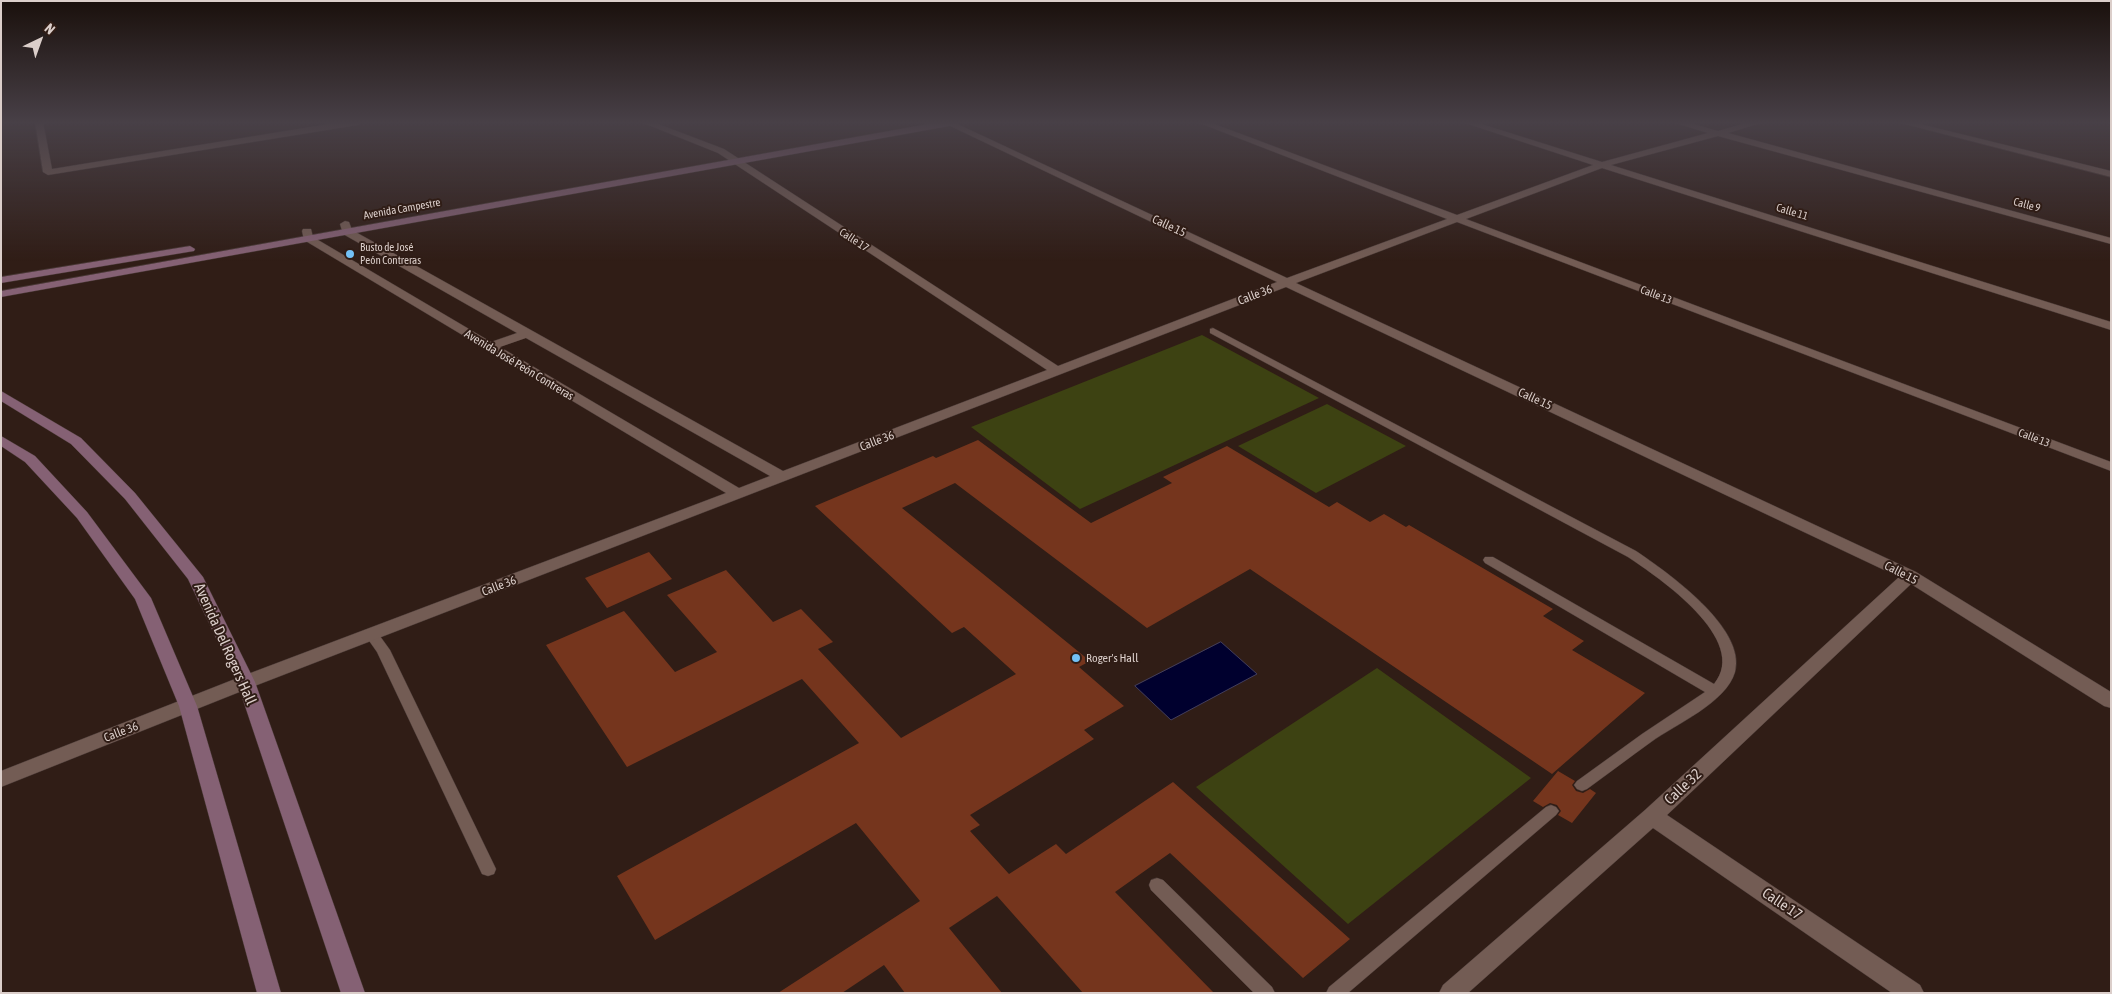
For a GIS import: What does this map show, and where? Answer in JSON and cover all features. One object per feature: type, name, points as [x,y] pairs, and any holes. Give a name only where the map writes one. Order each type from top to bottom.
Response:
[{"type":"street","points":[[47,168],[48,172],[71,168]]},
{"type":"street","name":"Avenida Campestre","points":[[1,294],[657,168]]},
{"type":"street","name":"Avenida Campestre","points":[[346,228],[698,168]]},
{"type":"street","name":"Calle 17","points":[[746,168],[1057,371]]},
{"type":"street","name":"Calle 15","points":[[1046,168],[1910,576],[2111,701]]},
{"type":"street","name":"Calle 13","points":[[1322,168],[2111,467]]},
{"type":"street","name":"Calle 36","points":[[1,779],[246,682],[1288,282],[1592,168]]},
{"type":"street","name":"Calle 11","points":[[1612,168],[2111,326]]},
{"type":"street","name":"Calle 9","points":[[1845,168],[2111,241]]},
{"type":"street","points":[[2088,168],[2111,174]]},
{"type":"street","points":[[346,228],[526,334],[782,477]]},
{"type":"street","name":"Avenida Campestre","points":[[1,280],[308,235]]},
{"type":"street","name":"Avenida José Peón Contreras","points":[[308,235],[489,348],[738,494]]},
{"type":"street","points":[[489,348],[526,334]]},
{"type":"street","name":"Avenida Del Rogers Hall","points":[[1,395],[76,441],[130,496],[195,577],[246,682],[353,993]]},
{"type":"street","points":[[1,440],[30,459],[82,515],[143,598],[188,706],[269,993]]},
{"type":"street","name":"Calle 32","points":[[1451,993],[1652,816],[1910,576]]},
{"type":"street","name":"Calle 17","points":[[1652,816],[1912,993]]},
{"type":"lane","points":[[1213,331],[1632,554],[1666,577],[1692,598],[1707,615],[1728,649],[1728,673],[1715,691],[1687,712],[1657,730],[1582,785]]},
{"type":"lane","points":[[1489,560],[1715,691]]},
{"type":"lane","points":[[372,635],[383,650],[488,869]]},
{"type":"lane","points":[[1336,993],[1551,811]]},
{"type":"lane","points":[[1157,886],[1266,993]]},
{"type":"green space","points":[[1202,335],[1319,398],[1080,509],[971,427]]},
{"type":"green space","points":[[1327,404],[1406,446],[1316,493],[1238,446]]},
{"type":"green space","points":[[1377,668],[1531,778],[1348,924],[1196,787]]},
{"type":"water","points":[[1221,642],[1257,674],[1171,720],[1135,686]]},
{"type":"building","points":[[978,440],[1091,523],[1172,483],[1163,477],[1227,446],[1329,507],[1337,502],[1370,522],[1384,514],[1406,527],[1409,525],[1553,609],[1543,616],[1584,641],[1572,650],[1645,693],[1552,774],[1250,569],[1147,628],[955,483],[902,508],[1090,661],[1079,667],[1124,706],[1084,730],[1094,739],[970,815],[980,825],[970,831],[1009,874],[1056,844],[1066,854],[1173,782],[1350,939],[1303,978],[1170,853],[1115,892],[1214,993],[1083,993],[997,896],[949,928],[1002,993],[905,993],[884,965],[842,993],[778,993],[920,901],[856,823],[655,940],[617,876],[859,743],[802,679],[627,767],[546,645],[624,611],[675,672],[717,652],[667,595],[726,570],[773,622],[801,609],[833,642],[818,649],[901,738],[1016,674],[964,627],[952,633],[815,506],[933,456],[936,458]]},
{"type":"building","points":[[649,552],[672,579],[607,608],[585,578]]},
{"type":"building","points":[[1558,771],[1575,781],[1572,785],[1576,791],[1583,793],[1590,789],[1596,793],[1572,823],[1558,815],[1561,811],[1557,805],[1550,803],[1543,807],[1533,801]]},
{"type":"place","name":"Busto de José Peón Contreras","points":[[350,254]]},
{"type":"place","name":"Roger's Hall","points":[[1076,658]]}]
